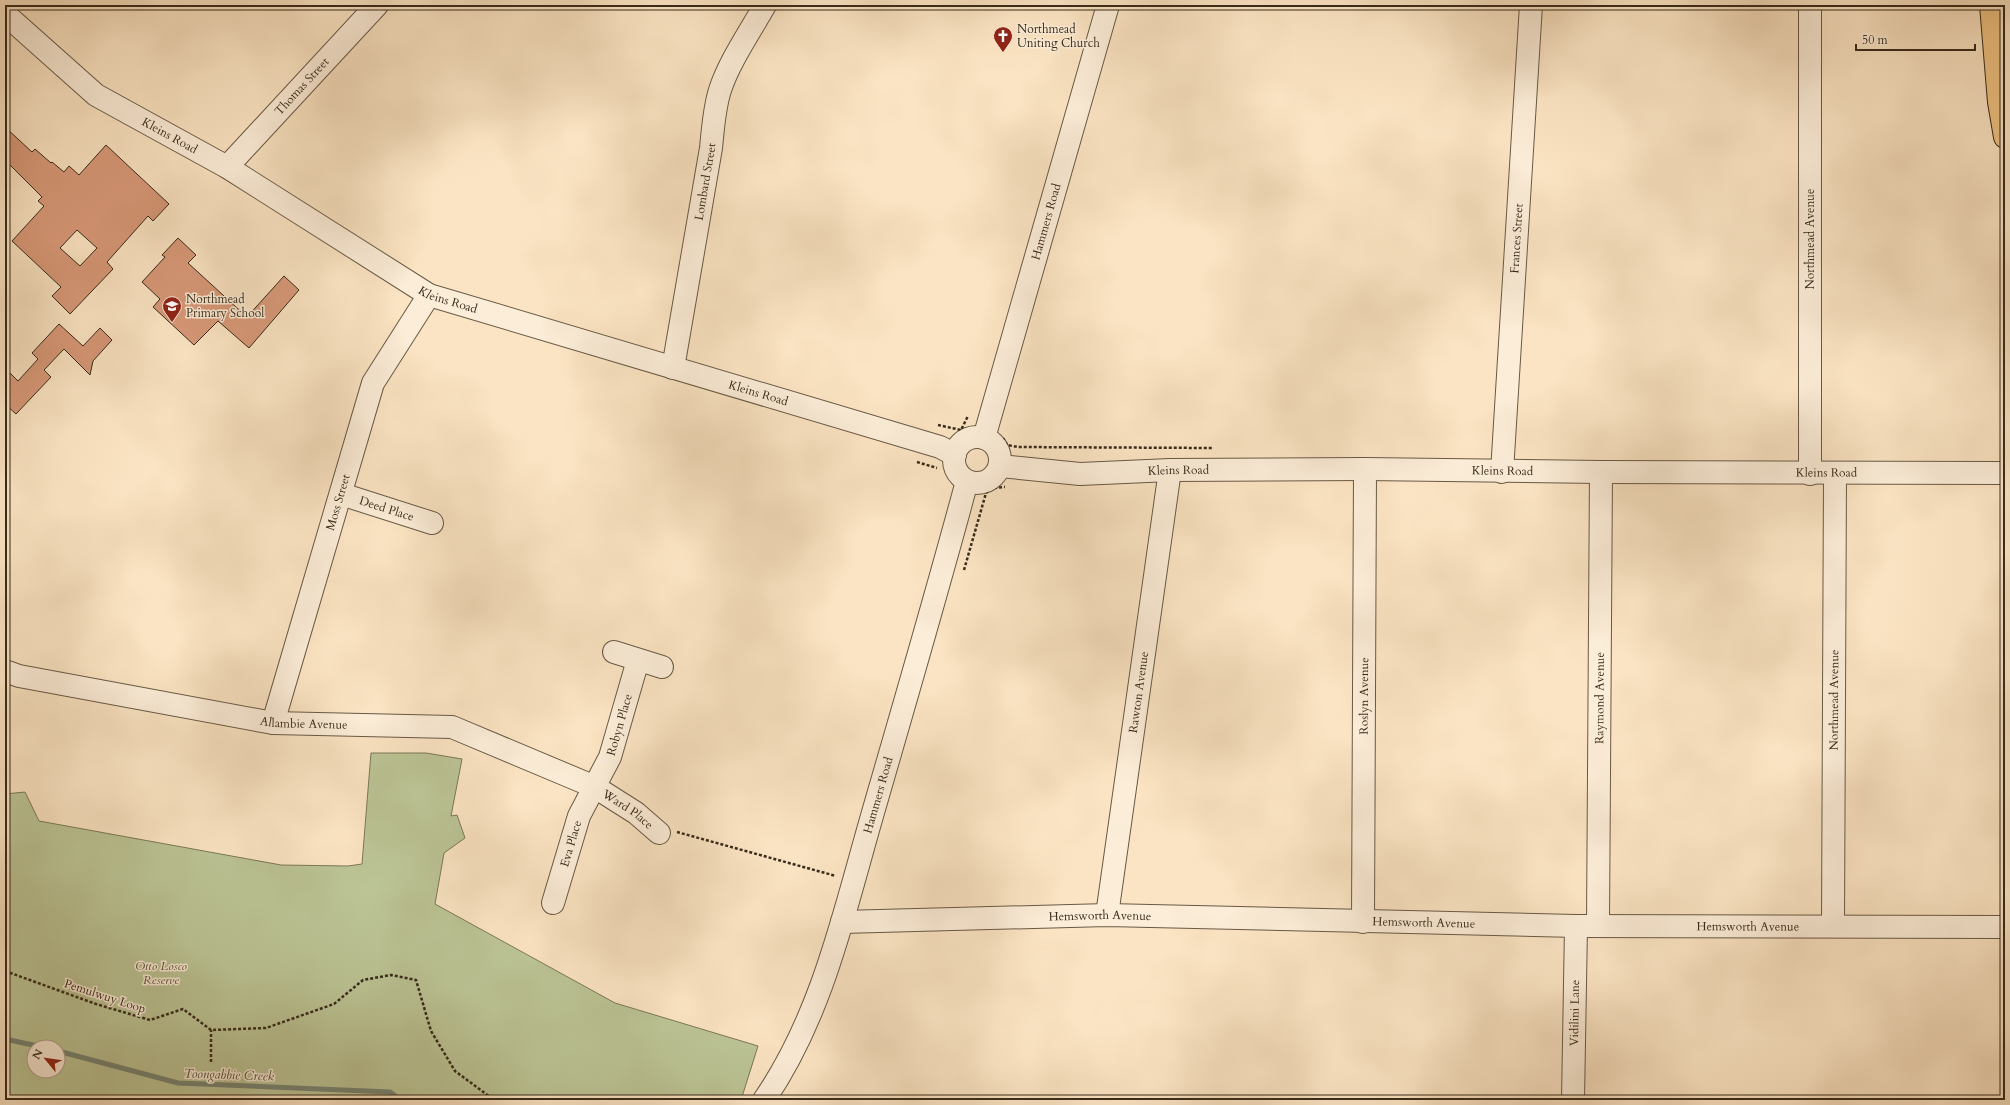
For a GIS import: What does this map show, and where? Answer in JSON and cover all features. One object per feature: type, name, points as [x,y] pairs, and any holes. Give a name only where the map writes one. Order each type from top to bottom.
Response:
[{"type":"highway","points":[[1991,5],[1999,102],[2005,137]]},
{"type":"street","name":"Thomas Street","points":[[227,167],[377,5]]},
{"type":"street","name":"Lombard Street","points":[[673,368],[711,148],[713,122],[720,91],[732,65],[765,5]]},
{"type":"street","name":"Hammers Road","points":[[993,438],[1108,5]]},
{"type":"street","name":"Frances Street","points":[[1502,472],[1531,5]]},
{"type":"street","name":"Northmead Avenue","points":[[1810,5],[1810,474]]},
{"type":"street","name":"Kleins Road","points":[[5,14],[96,95],[227,167],[429,295],[940,447],[947,462]]},
{"type":"street","name":"Moss Street","points":[[273,723],[373,383],[429,295]]},
{"type":"street","points":[[976,437],[993,438],[1000,459],[1000,466],[997,472],[987,482],[980,484],[967,481],[958,474],[954,461],[947,462],[962,442],[976,437]]},
{"type":"street","name":"Kleins Road","points":[[1000,466],[1080,474],[1170,470],[1365,469],[1502,472],[1810,474],[2005,473]]},
{"type":"street","name":"Roslyn Avenue","points":[[1363,922],[1365,469]]},
{"type":"street","name":"Rawton Avenue","points":[[1107,915],[1170,470]]},
{"type":"street","name":"Raymond Avenue","points":[[1598,924],[1601,472]]},
{"type":"street","name":"Northmead Avenue","points":[[1833,926],[1835,473]]},
{"type":"street","name":"Hammers Road","points":[[764,1100],[774,1085],[805,1023],[826,972],[854,881],[967,481]]},
{"type":"street","name":"Deed Place","points":[[341,494],[432,523]]},
{"type":"street","points":[[614,652],[662,667]]},
{"type":"street","name":"Robyn Place","points":[[595,787],[610,757],[638,660]]},
{"type":"street","name":"Allambie Avenue","points":[[5,671],[19,676],[273,723],[452,727],[575,777],[595,787]]},
{"type":"street","name":"Ward Place","points":[[595,787],[636,812],[659,833]]},
{"type":"street","name":"Eva Place","points":[[553,903],[579,816],[595,787]]},
{"type":"street","name":"Hemsworth Avenue","points":[[842,922],[1107,915],[1576,926],[1598,924],[2005,927]]},
{"type":"street","name":"Vidilini Lane","points":[[1573,1100],[1576,926]]},
{"type":"path","points":[[935,424],[960,430],[968,416]]},
{"type":"path","points":[[993,438],[1007,445],[1018,447],[1213,448]]},
{"type":"path","points":[[916,462],[947,462]]},
{"type":"path","points":[[964,570],[986,493],[992,488],[1012,487]]},
{"type":"path","points":[[659,833],[680,832],[854,881]]},
{"type":"path","name":"Pemulwuy Loop","points":[[5,971],[96,1004],[150,1020],[183,1009],[211,1030]]},
{"type":"path","points":[[210,1062],[211,1030],[266,1028],[334,1004],[363,980],[390,975],[416,980],[431,1031],[455,1070],[494,1100]]},
{"type":"green space","name":"Otto Losco Reserve","points":[[371,753],[426,753],[462,759],[451,816],[457,815],[465,838],[444,853],[435,904],[615,1003],[758,1046],[741,1100],[5,1100],[5,815],[7,815],[5,794],[25,792],[39,821],[281,865],[348,866],[362,864]]},
{"type":"building","points":[[5,127],[32,152],[35,149],[64,172],[69,166],[79,175],[106,145],[169,204],[153,221],[148,216],[107,262],[113,269],[70,314],[52,296],[61,287],[12,241],[44,206],[38,201],[42,197],[5,160]],"holes":[[[77,230],[97,248],[80,266],[60,248]]]},
{"type":"building","points":[[178,238],[196,255],[188,263],[247,317],[284,276],[299,290],[249,348],[218,321],[194,345],[153,307],[160,299],[142,282],[165,257],[162,255]]},
{"type":"building","points":[[59,324],[83,346],[100,328],[112,340],[93,361],[90,375],[64,349],[44,370],[51,377],[16,414],[5,404],[5,368],[18,381],[38,359],[32,353]]},
{"type":"waterway","name":"Toongabbie Creek","points":[[5,1039],[26,1044]]},
{"type":"waterway","name":"Toongabbie Creek","points":[[66,1053],[178,1083],[390,1092],[401,1100]]},
{"type":"place","name":"Northmead Uniting Church","points":[[1003,53]]},
{"type":"place","name":"Northmead Primary School","points":[[172,323]]}]
